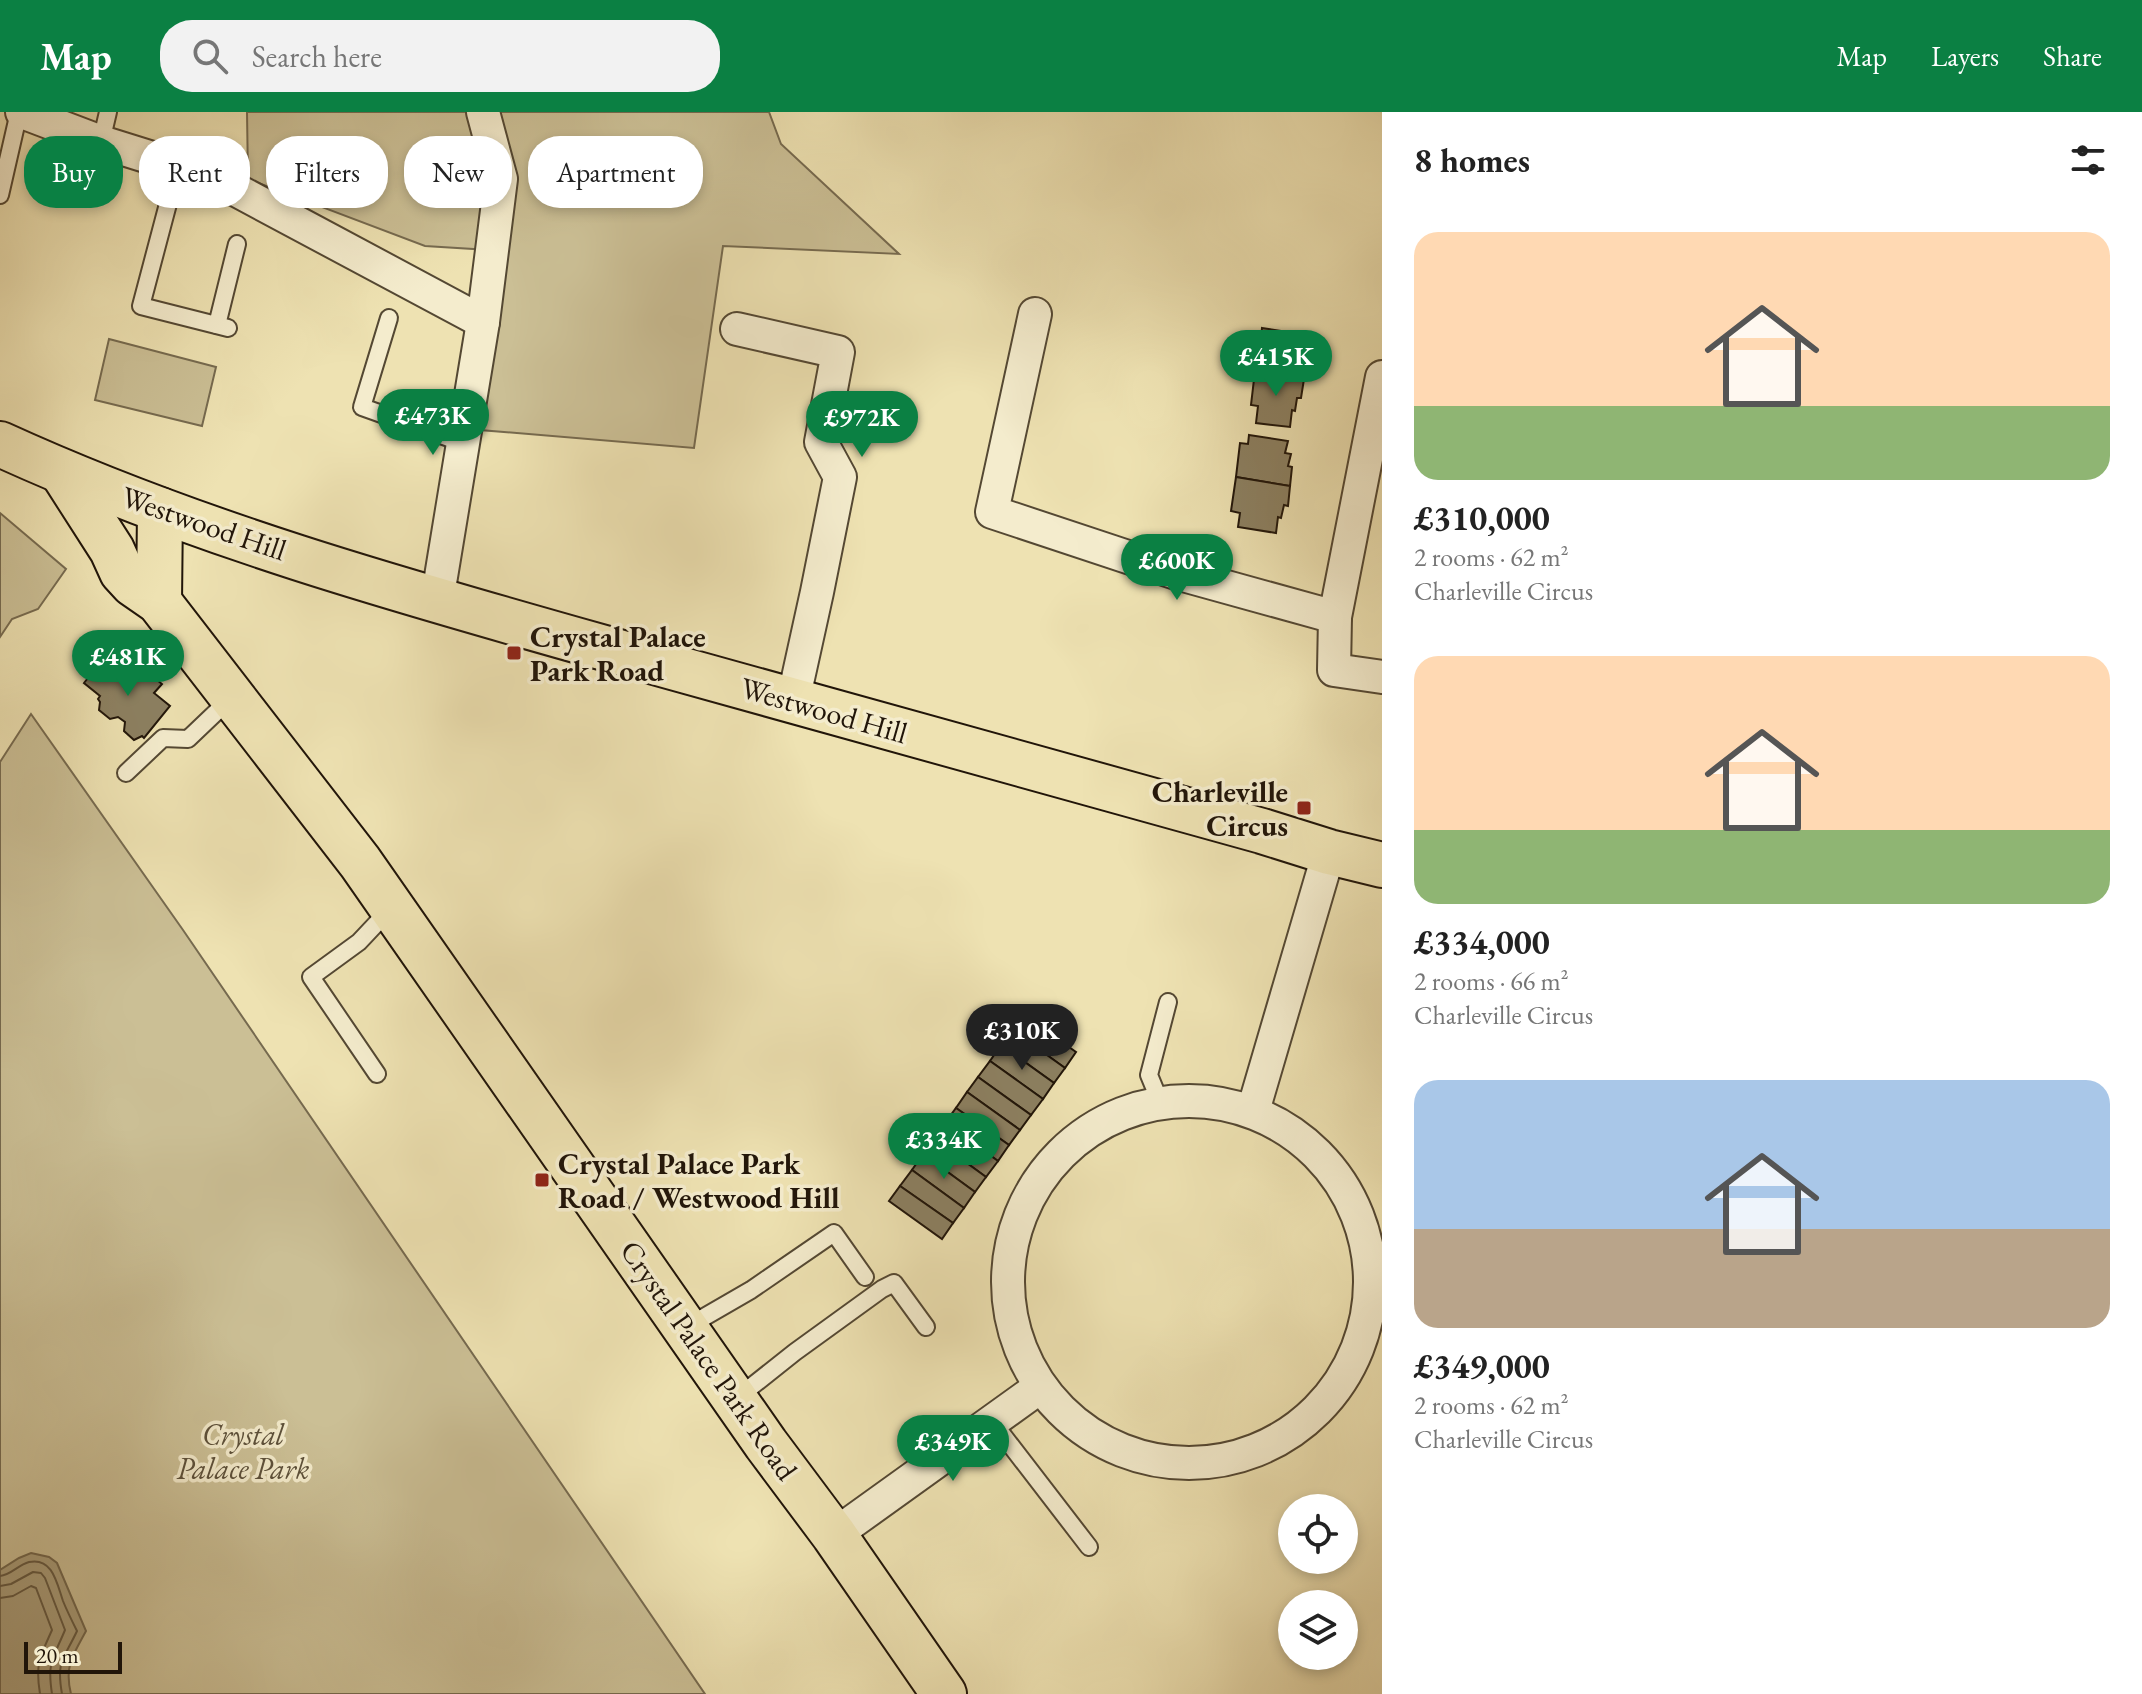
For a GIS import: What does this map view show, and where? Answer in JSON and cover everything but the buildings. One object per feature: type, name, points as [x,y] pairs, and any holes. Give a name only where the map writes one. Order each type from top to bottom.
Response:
[{"type":"main road","name":"Westwood Hill","points":[[1,444],[62,472],[160,510],[437,601],[1382,865]]},
{"type":"main road","points":[[1,444],[85,543],[122,572]]},
{"type":"main road","name":"Crystal Palace Park Road","points":[[62,472],[112,550],[122,572],[159,602],[360,862],[944,1694]]},
{"type":"main road","points":[[159,602],[160,510]]},
{"type":"street","points":[[20,112],[104,127],[139,145]]},
{"type":"street","points":[[437,601],[483,322],[501,179],[483,112]]},
{"type":"street","points":[[250,197],[483,322]]},
{"type":"street","points":[[1035,314],[992,512],[1176,573],[1335,617]]},
{"type":"street","points":[[737,329],[838,352],[821,442],[840,477],[793,701]]},
{"type":"street","points":[[1382,377],[1335,617],[1334,670],[1382,677]]},
{"type":"street","points":[[1253,1111],[1329,852]]},
{"type":"street","points":[[1211,1102],[1253,1111],[1303,1141],[1345,1189],[1375,1258],[1367,1321],[1355,1358],[1325,1404],[1265,1448],[1222,1462],[1178,1464],[1106,1444],[1069,1419],[1040,1387],[1013,1330],[1007,1291],[1015,1228],[1035,1185],[1062,1152],[1100,1124],[1147,1106],[1161,1104],[1211,1102]]},
{"type":"street","points":[[834,1535],[1040,1387]]},
{"type":"lane","points":[[0,195],[20,112]]},
{"type":"lane","points":[[167,208],[141,306],[222,327],[237,244]]},
{"type":"lane","points":[[389,318],[362,407],[463,443]]},
{"type":"lane","points":[[126,773],[163,738],[188,739],[232,697]]},
{"type":"lane","points":[[377,1074],[311,977],[359,942],[392,907]]},
{"type":"lane","points":[[1161,1104],[1149,1075],[1168,1002]]},
{"type":"lane","points":[[686,1328],[751,1290],[834,1233],[865,1277]]},
{"type":"lane","points":[[736,1399],[795,1352],[894,1283],[926,1327]]},
{"type":"lane","points":[[992,1421],[1089,1547]]},
{"type":"green space","points":[[247,112],[769,112],[781,144],[899,254],[723,246],[694,448],[480,430],[505,251],[425,246],[325,208],[388,208],[388,136],[266,136],[266,186],[250,180],[250,136],[247,136]]},
{"type":"green space","points":[[109,339],[216,367],[202,426],[95,400]]},
{"type":"green space","points":[[0,513],[66,569],[38,609],[12,619],[0,637]]},
{"type":"green space","name":"Crystal Palace Park","points":[[31,714],[183,930],[705,1694],[0,1694],[0,762]]},
{"type":"water","points":[[31,1553],[49,1557],[57,1563],[86,1631],[69,1668],[71,1694],[0,1694],[0,1570]]},
{"type":"place","name":"Crystal Palace Park Road","points":[[514,653]]},
{"type":"place","name":"Charleville Circus","points":[[1304,808]]},
{"type":"place","name":"Crystal Palace Park Road / Westwood Hill","points":[[542,1180]]}]
